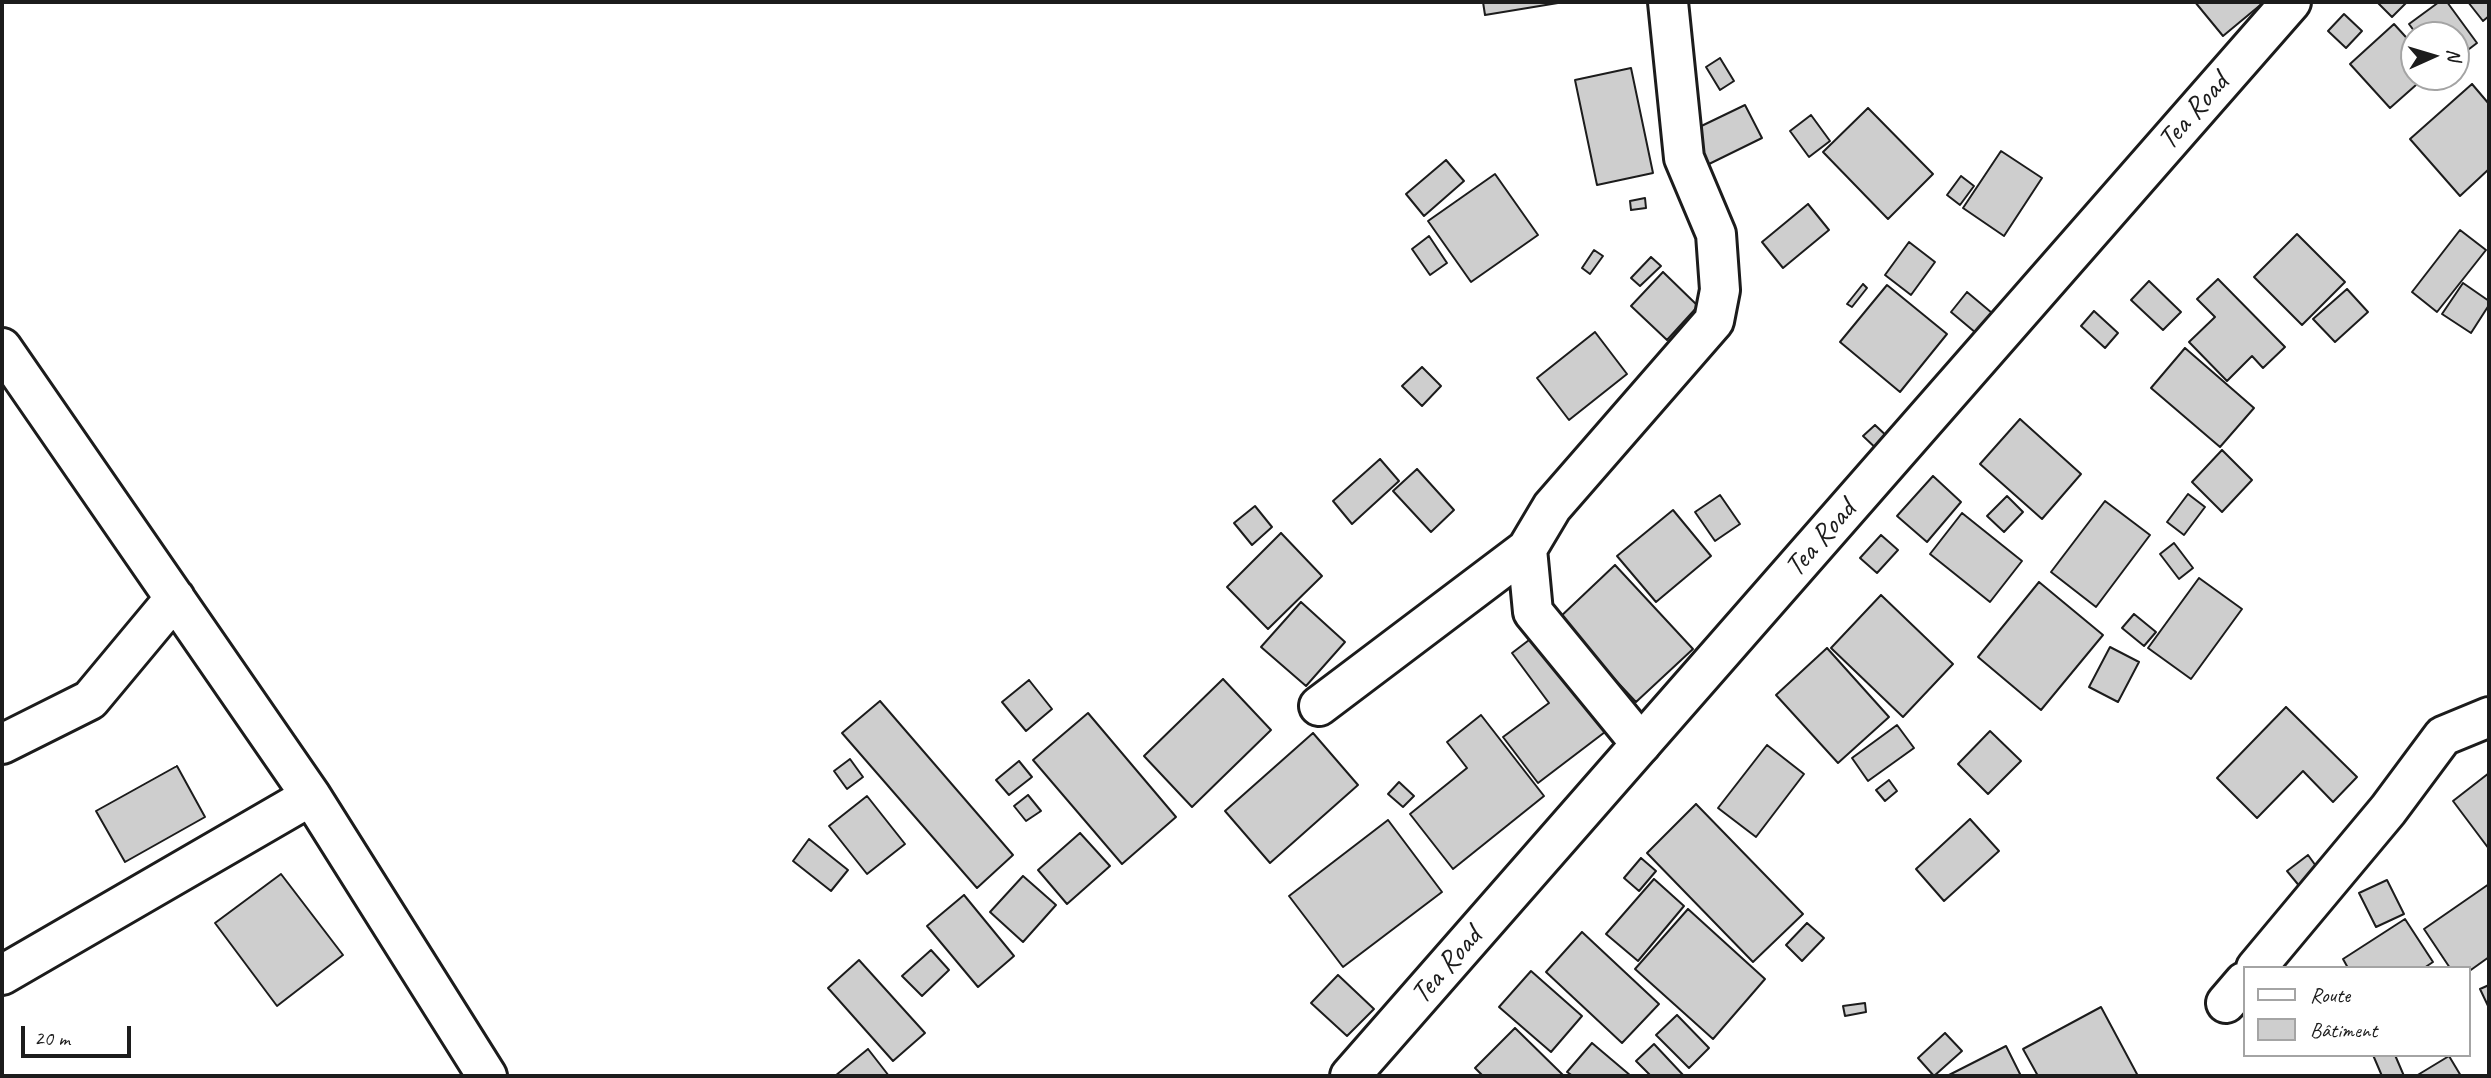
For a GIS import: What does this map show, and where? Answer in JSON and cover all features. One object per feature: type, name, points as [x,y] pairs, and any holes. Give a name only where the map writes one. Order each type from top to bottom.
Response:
[{"type":"street","points":[[1319,706],[1527,549],[1552,506],[1714,321],[1720,290],[1716,234],[1684,159],[1668,2]]},
{"type":"street","name":"Tea Road","points":[[1350,1076],[2291,2]]},
{"type":"street","points":[[2,348],[311,796],[487,1076]]},
{"type":"street","points":[[1527,549],[1533,612],[1641,744]]},
{"type":"street","points":[[2,744],[90,700],[175,598]]},
{"type":"street","points":[[2258,966],[2388,810],[2443,736],[2489,717]]},
{"type":"street","points":[[2,975],[311,796]]},
{"type":"building","points":[[1483,2],[1564,2],[1485,15]]},
{"type":"building","points":[[2195,2],[2264,2],[2223,36]]},
{"type":"building","points":[[2377,2],[2407,2],[2392,17]]},
{"type":"building","points":[[2439,2],[2447,2],[2461,21],[2413,21]]},
{"type":"building","points":[[2468,2],[2489,2],[2489,16],[2483,21]]},
{"type":"building","points":[[2344,14],[2362,31],[2346,48],[2328,31]]},
{"type":"building","points":[[2394,24],[2400,31],[2400,91],[2409,91],[2390,108],[2350,64]]},
{"type":"building","points":[[2470,33],[2477,43],[2470,48]]},
{"type":"building","points":[[1720,58],[1734,81],[1720,90],[1706,67]]},
{"type":"building","points":[[1631,68],[1653,173],[1597,185],[1575,80]]},
{"type":"building","points":[[2472,84],[2489,104],[2489,169],[2460,196],[2410,139],[2464,91],[2470,91]]},
{"type":"building","points":[[1745,105],[1762,138],[1707,165],[1691,131]]},
{"type":"building","points":[[1868,108],[1933,174],[1888,219],[1823,152]]},
{"type":"building","points":[[1811,115],[1830,141],[1809,157],[1790,131]]},
{"type":"building","points":[[2001,151],[2042,178],[2004,236],[1963,208]]},
{"type":"building","points":[[1446,160],[1464,181],[1424,216],[1406,194]]},
{"type":"building","points":[[1495,174],[1538,235],[1471,282],[1428,221]]},
{"type":"building","points":[[1961,176],[1974,186],[1960,205],[1947,195]]},
{"type":"building","points":[[1645,198],[1646,208],[1631,210],[1630,201]]},
{"type":"building","points":[[1808,204],[1829,230],[1783,268],[1762,242]]},
{"type":"building","points":[[2460,230],[2486,250],[2437,312],[2412,292]]},
{"type":"building","points":[[2297,234],[2345,282],[2302,325],[2254,277]]},
{"type":"building","points":[[1429,236],[1447,263],[1430,275],[1412,249]]},
{"type":"building","points":[[1909,242],[1935,262],[1911,295],[1885,275]]},
{"type":"building","points":[[1594,250],[1603,256],[1590,274],[1582,268]]},
{"type":"building","points":[[1651,257],[1661,266],[1640,286],[1631,278]]},
{"type":"building","points":[[1663,272],[1698,306],[1667,340],[1631,306]]},
{"type":"building","points":[[2218,279],[2285,347],[2263,368],[2252,356],[2227,381],[2189,342],[2215,317],[2197,299]]},
{"type":"building","points":[[2149,281],[2181,312],[2163,330],[2131,300]]},
{"type":"building","points":[[2463,283],[2489,301],[2471,333],[2442,314]]},
{"type":"building","points":[[1863,284],[1867,288],[1852,307],[1847,304]]},
{"type":"building","points":[[1887,285],[1947,334],[1900,392],[1840,342]]},
{"type":"building","points":[[2347,289],[2368,312],[2335,342],[2313,319]]},
{"type":"building","points":[[1967,292],[1992,313],[1976,333],[1951,312]]},
{"type":"building","points":[[2094,311],[2118,333],[2105,348],[2081,326]]},
{"type":"building","points":[[1595,332],[1627,374],[1569,420],[1537,378]]},
{"type":"building","points":[[2185,348],[2254,408],[2220,447],[2151,388]]},
{"type":"building","points":[[1422,367],[1441,386],[1422,406],[1402,386]]},
{"type":"building","points":[[2020,419],[2081,474],[2042,519],[1980,464]]},
{"type":"building","points":[[1875,425],[1892,441],[1881,453],[1863,436]]},
{"type":"building","points":[[2222,450],[2252,480],[2222,512],[2192,482]]},
{"type":"building","points":[[1380,459],[1399,481],[1352,524],[1333,501]]},
{"type":"building","points":[[1417,469],[1454,510],[1431,532],[1393,491]]},
{"type":"building","points":[[1933,476],[1961,502],[1927,542],[1897,516]]},
{"type":"building","points":[[2188,494],[2205,507],[2184,535],[2167,522]]},
{"type":"building","points":[[1720,495],[1740,524],[1715,541],[1695,512]]},
{"type":"building","points":[[2007,496],[2023,512],[2004,532],[1987,516]]},
{"type":"building","points":[[2105,501],[2150,535],[2096,607],[2051,572]]},
{"type":"building","points":[[1255,506],[1272,527],[1252,545],[1234,523]]},
{"type":"building","points":[[1673,510],[1711,556],[1656,602],[1617,556]]},
{"type":"building","points":[[1962,513],[2022,561],[1990,602],[1930,554]]},
{"type":"building","points":[[1281,533],[1322,576],[1268,629],[1227,587]]},
{"type":"building","points":[[1881,535],[1898,550],[1877,573],[1860,558]]},
{"type":"building","points":[[2174,543],[2193,568],[2179,579],[2160,554]]},
{"type":"building","points":[[1615,565],[1693,649],[1636,702],[1558,619]]},
{"type":"building","points":[[2199,578],[2242,609],[2191,679],[2148,648]]},
{"type":"building","points":[[2039,582],[2103,635],[2041,710],[1978,657]]},
{"type":"building","points":[[1881,595],[1953,664],[1903,717],[1831,648]]},
{"type":"building","points":[[1301,602],[1345,642],[1306,686],[1261,647]]},
{"type":"building","points":[[2134,614],[2156,632],[2144,646],[2122,628]]},
{"type":"building","points":[[1533,637],[1605,732],[1538,783],[1503,737],[1549,703],[1512,653]]},
{"type":"building","points":[[2110,647],[2139,662],[2118,702],[2089,687]]},
{"type":"building","points":[[1827,648],[1889,717],[1838,763],[1776,695]]},
{"type":"building","points":[[1223,679],[1271,730],[1192,807],[1144,756]]},
{"type":"building","points":[[1029,680],[1052,709],[1026,731],[1002,702]]},
{"type":"building","points":[[880,701],[1013,855],[977,888],[842,733]]},
{"type":"building","points":[[2286,707],[2357,777],[2333,802],[2303,771],[2257,818],[2217,778]]},
{"type":"building","points":[[1088,713],[1176,817],[1122,864],[1033,760]]},
{"type":"building","points":[[1481,715],[1544,796],[1453,869],[1410,814],[1467,768],[1447,742]]},
{"type":"building","points":[[1897,725],[1914,748],[1868,781],[1852,758]]},
{"type":"building","points":[[1990,731],[2021,761],[1988,794],[1958,764]]},
{"type":"building","points":[[1313,733],[1358,785],[1270,863],[1225,811]]},
{"type":"building","points":[[1767,745],[1804,774],[1756,837],[1718,808]]},
{"type":"building","points":[[850,759],[863,777],[847,789],[834,771]]},
{"type":"building","points":[[1019,761],[1032,777],[1009,795],[996,780]]},
{"type":"building","points":[[177,766],[205,817],[125,862],[96,811]]},
{"type":"building","points":[[2489,773],[2489,849],[2453,801]]},
{"type":"building","points":[[1889,780],[1897,791],[1885,801],[1876,790]]},
{"type":"building","points":[[1399,782],[1414,796],[1403,807],[1388,794]]},
{"type":"building","points":[[1028,795],[1041,811],[1026,821],[1014,806]]},
{"type":"building","points":[[867,796],[905,844],[867,874],[829,826]]},
{"type":"building","points":[[1696,804],[1803,914],[1753,962],[1647,853]]},
{"type":"building","points":[[1970,819],[1999,851],[1944,901],[1916,869]]},
{"type":"building","points":[[1388,820],[1442,892],[1343,967],[1289,896]]},
{"type":"building","points":[[1080,833],[1110,866],[1067,904],[1038,870]]},
{"type":"building","points":[[809,839],[848,870],[831,891],[793,861]]},
{"type":"building","points":[[2308,855],[2321,873],[2301,888],[2287,871]]},
{"type":"building","points":[[1641,858],[1656,871],[1639,891],[1624,878]]},
{"type":"building","points":[[281,874],[343,955],[277,1006],[215,923]]},
{"type":"building","points":[[1023,876],[1056,905],[1023,942],[990,912]]},
{"type":"building","points":[[1654,879],[1684,906],[1638,961],[1606,934]]},
{"type":"building","points":[[2387,880],[2404,914],[2376,927],[2359,893]]},
{"type":"building","points":[[2489,884],[2489,957],[2470,971],[2470,966],[2449,966],[2424,929]]},
{"type":"building","points":[[964,895],[1014,956],[978,987],[927,926]]},
{"type":"building","points":[[1688,909],[1765,979],[1713,1039],[1635,969]]},
{"type":"building","points":[[2405,919],[2433,962],[2427,966],[2347,966],[2343,959]]},
{"type":"building","points":[[1807,923],[1824,938],[1802,961],[1786,945]]},
{"type":"building","points":[[1582,932],[1659,1004],[1622,1043],[1546,972]]},
{"type":"building","points":[[931,950],[949,970],[922,996],[902,976]]},
{"type":"building","points":[[859,960],[925,1033],[893,1061],[828,988]]},
{"type":"building","points":[[1531,971],[1582,1016],[1551,1052],[1499,1007]]},
{"type":"building","points":[[1338,975],[1374,1009],[1347,1036],[1311,1003]]},
{"type":"building","points":[[2489,985],[2489,1008],[2480,989]]},
{"type":"building","points":[[1865,1003],[1866,1012],[1845,1016],[1843,1006]]},
{"type":"building","points":[[2101,1007],[2138,1076],[2038,1076],[2023,1049]]},
{"type":"building","points":[[1677,1015],[1709,1048],[1689,1068],[1656,1035]]},
{"type":"building","points":[[1515,1028],[1564,1076],[1483,1076],[1475,1068]]},
{"type":"building","points":[[1945,1033],[1962,1051],[1934,1076],[1918,1058]]},
{"type":"building","points":[[1592,1043],[1631,1076],[1573,1076],[1567,1072]]},
{"type":"building","points":[[1654,1044],[1684,1076],[1651,1076],[1636,1061]]},
{"type":"building","points":[[2006,1046],[2021,1076],[1947,1076]]},
{"type":"building","points":[[868,1049],[889,1076],[835,1076]]},
{"type":"building","points":[[2374,1057],[2396,1057],[2404,1076],[2382,1076]]},
{"type":"building","points":[[2450,1057],[2461,1076],[2416,1076]]}]
